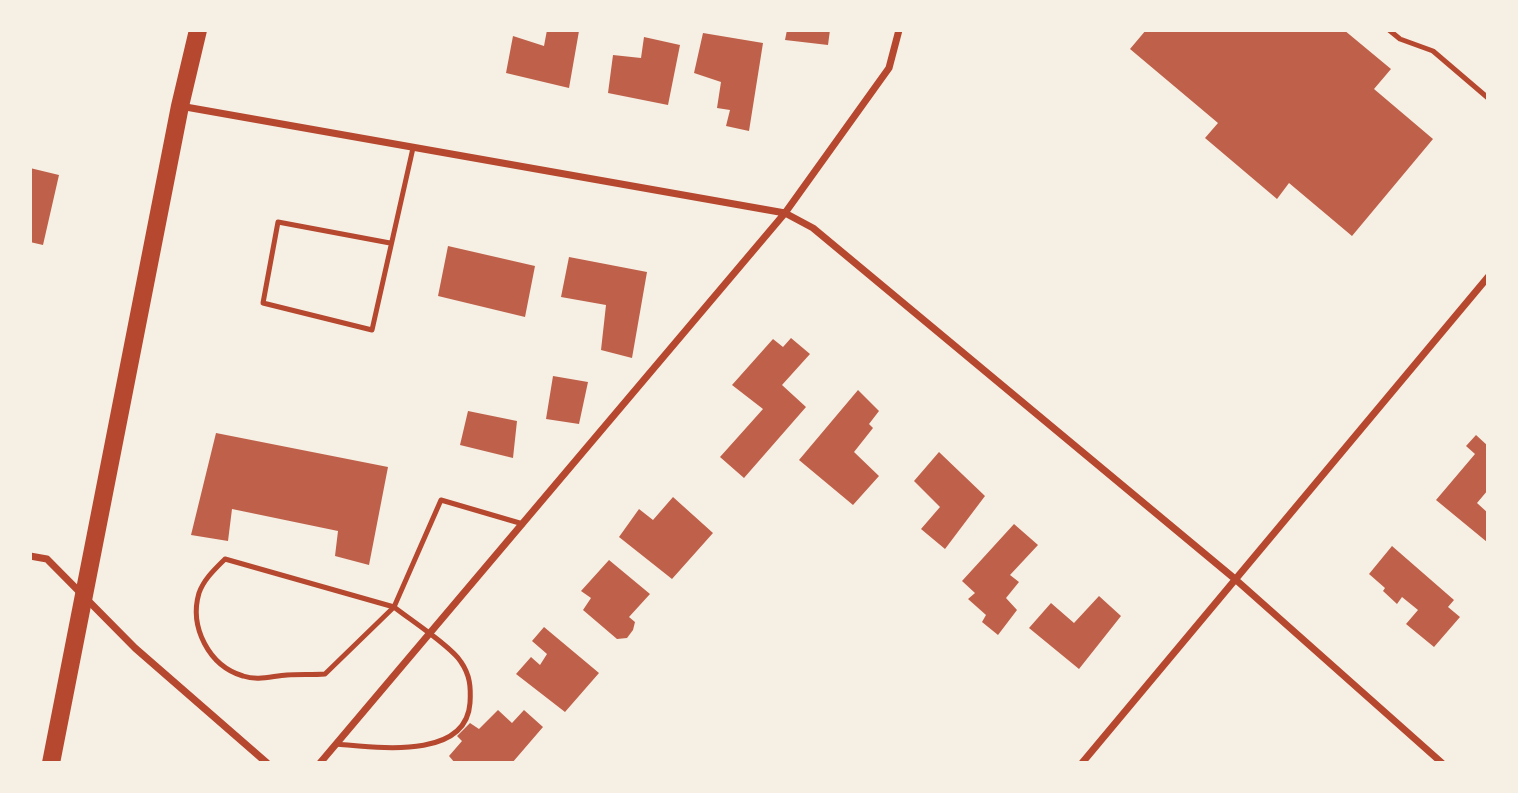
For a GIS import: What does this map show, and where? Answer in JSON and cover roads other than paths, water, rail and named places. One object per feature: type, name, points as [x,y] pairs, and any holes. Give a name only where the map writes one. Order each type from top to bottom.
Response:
[{"type":"main road","points":[[51,763],[180,106],[198,30]]},
{"type":"street","points":[[320,763],[785,213],[889,68],[899,30]]},
{"type":"street","points":[[180,106],[785,213],[813,228],[1235,579],[1442,763]]},
{"type":"street","points":[[1082,763],[1488,277]]},
{"type":"street","points":[[30,556],[47,559],[135,648],[267,763]]},
{"type":"lane","points":[[1389,30],[1400,39],[1433,51],[1488,98]]},
{"type":"lane","points":[[390,243],[278,222],[263,303],[372,330],[413,148]]},
{"type":"lane","points":[[336,744],[396,749],[428,745],[453,734],[469,713],[471,684],[460,659],[394,607],[225,559],[210,573],[200,592],[196,613],[200,634],[209,653],[225,668],[244,677],[265,679],[286,675],[325,674],[394,607],[441,500],[523,524]]}]
